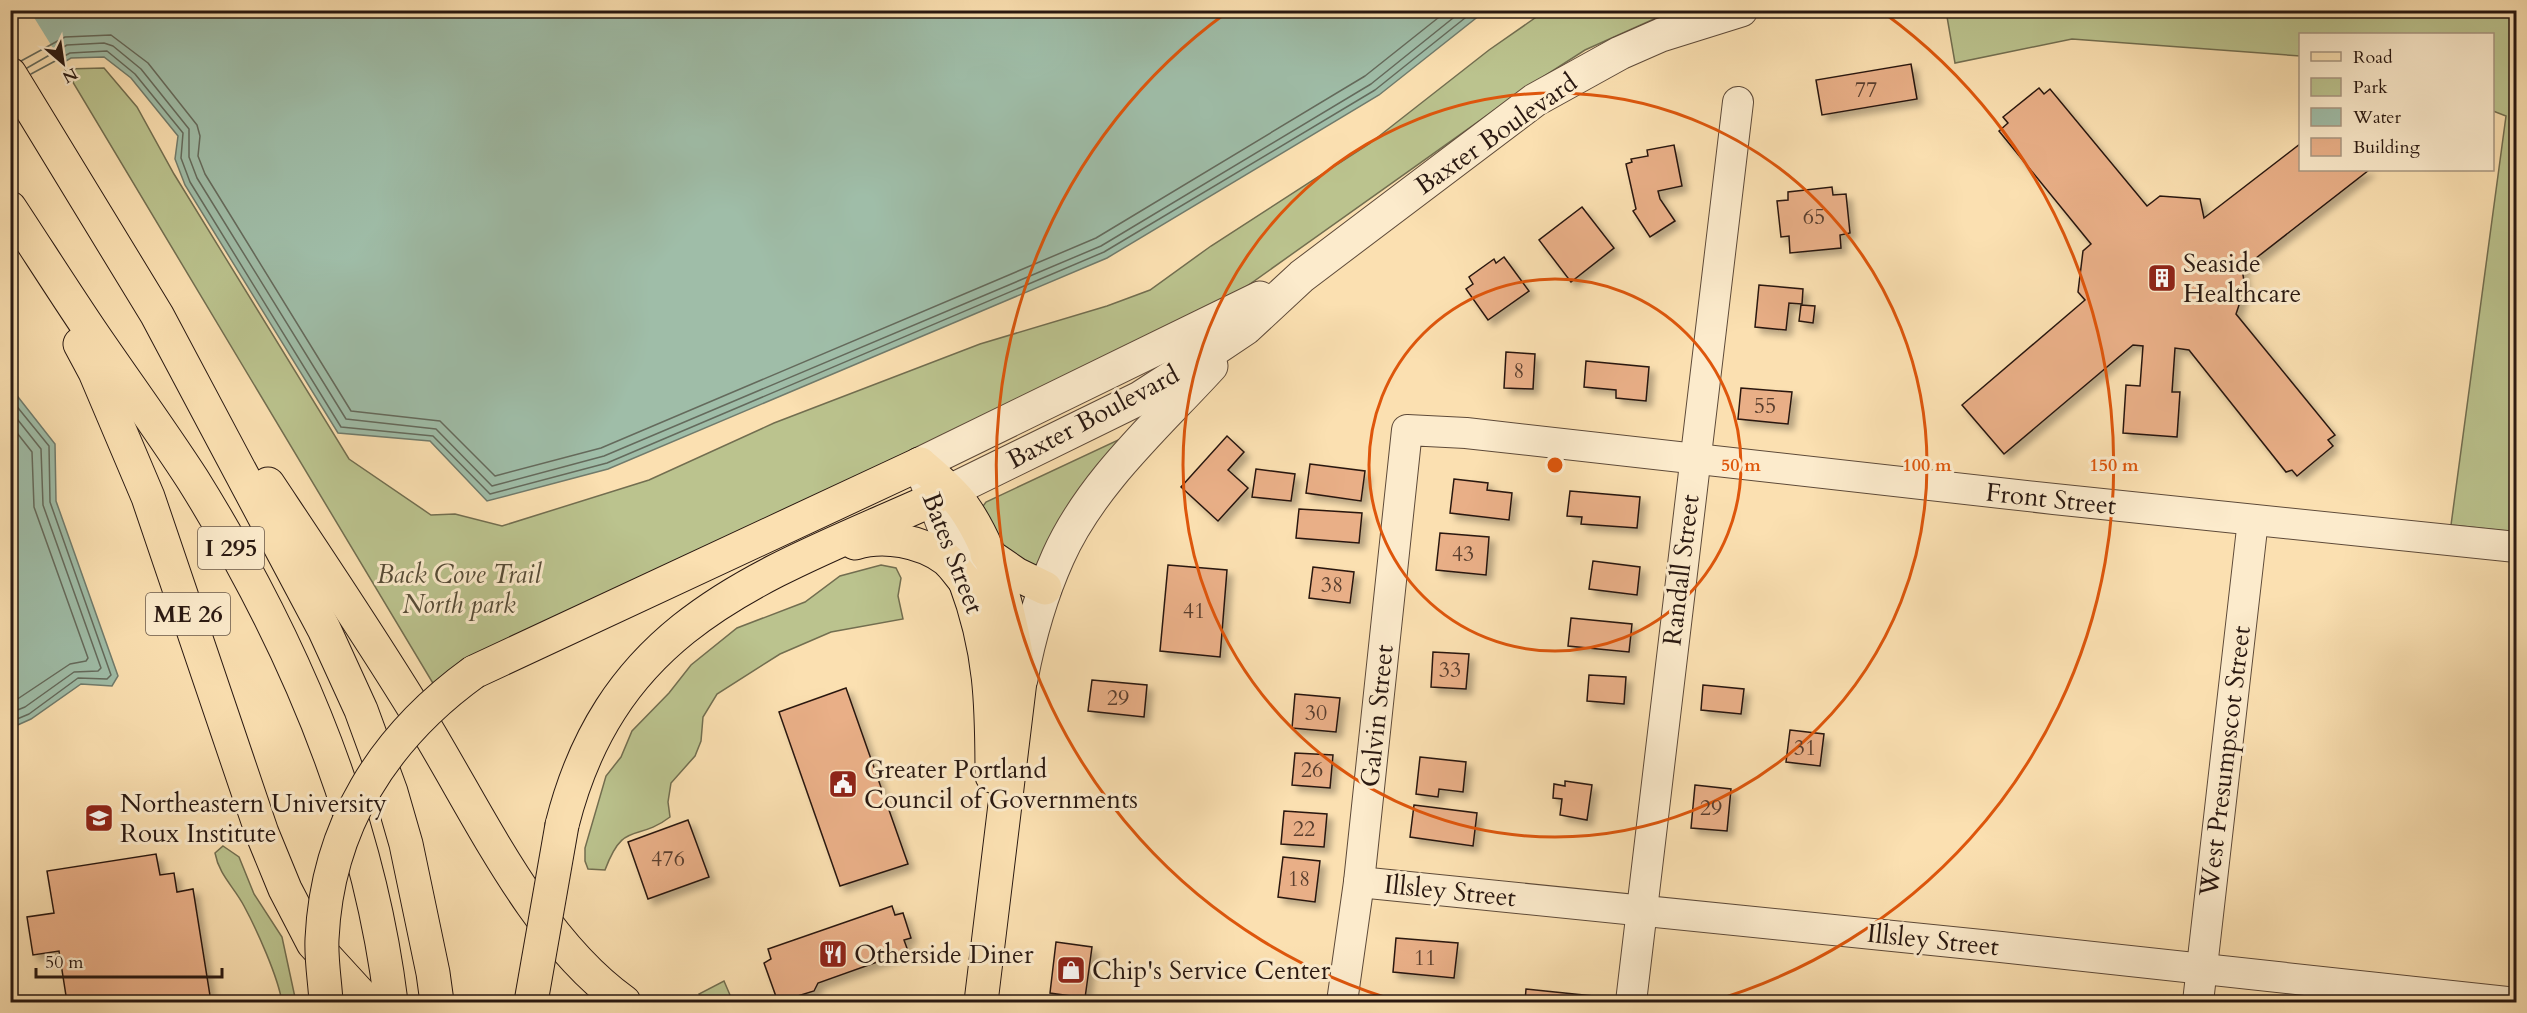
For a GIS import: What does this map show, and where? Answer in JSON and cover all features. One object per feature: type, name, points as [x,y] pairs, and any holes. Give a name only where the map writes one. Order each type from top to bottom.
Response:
[{"type":"main road","name":"I 295","points":[[10,74],[157,315],[324,629],[361,710],[406,844],[435,988]]},
{"type":"main road","name":"I 295","points":[[10,208],[193,480],[271,620],[318,720],[344,792],[378,923],[391,1002]]},
{"type":"main road","name":"ME 26","points":[[10,219],[95,372],[148,497],[262,833],[285,889],[313,943],[367,1002]]},
{"type":"main road","points":[[157,315],[391,670],[530,900],[567,951],[624,1002]]},
{"type":"main road","points":[[326,1002],[321,941],[325,909],[330,879],[349,820],[367,783],[392,746],[428,707],[474,672],[920,464]]},
{"type":"main road","points":[[531,1002],[562,825],[571,790],[589,744],[612,703],[641,666],[693,621],[750,584],[941,496]]},
{"type":"main road","name":"Bates Street","points":[[941,496],[963,507],[987,554],[1014,637],[1020,681],[981,1002]]},
{"type":"main road","points":[[796,561],[861,541],[892,539],[922,546],[947,560],[964,581]]},
{"type":"main road","points":[[987,554],[1016,574],[1045,588]]},
{"type":"main road","name":"Bates Street","points":[[964,581],[977,614],[989,676],[993,889]]},
{"type":"street","name":"Baxter Boulevard","points":[[941,496],[1140,398],[1246,328],[1302,276],[1535,100],[1620,53],[1661,35],[1741,10]]},
{"type":"street","name":"Randall Street","points":[[1631,1002],[1738,102]]},
{"type":"street","name":"Baxter Boulevard","points":[[920,464],[1302,276]]},
{"type":"street","name":"Bates Street","points":[[1020,681],[1031,631],[1045,588],[1077,521],[1107,480],[1246,328]]},
{"type":"street","name":"Front Street","points":[[1407,430],[1466,433],[1694,460],[2517,547]]},
{"type":"street","name":"Galvin Street","points":[[1342,1002],[1359,882],[1407,430]]},
{"type":"street","name":"Bates Street","points":[[920,464],[941,496],[964,581]]},
{"type":"street","name":"West Presumpscot Street","points":[[2198,1002],[2253,520]]},
{"type":"street","name":"Illsley Street","points":[[1359,882],[2507,1002]]},
{"type":"green space","name":"Back Cove Trail North park","points":[[1545,11],[1672,11],[1585,50],[1527,87],[1226,301],[434,685],[65,69],[104,68],[137,107],[174,174],[349,459],[431,515],[455,514],[502,526],[649,480],[774,423],[980,344],[1107,306],[1150,290],[1211,246],[1369,144],[1489,50]]},
{"type":"green space","points":[[1946,11],[2516,11],[2516,532],[2451,525],[2506,116],[2494,111],[2494,33],[2299,33],[2299,56],[2072,39],[1955,63]]},
{"type":"green space","points":[[1148,426],[1044,580],[1010,565],[983,506],[986,502]]},
{"type":"green space","points":[[881,565],[896,568],[901,578],[898,596],[903,619],[831,632],[780,654],[717,694],[703,717],[701,741],[695,756],[671,783],[668,802],[670,817],[658,825],[625,838],[618,844],[605,870],[588,869],[585,861],[585,848],[606,776],[621,757],[632,731],[669,693],[691,665],[737,628],[805,602],[840,576]]},
{"type":"green space","points":[[223,846],[239,857],[254,894],[282,937],[296,1002],[282,1002],[272,967],[255,928],[217,861],[215,853]]},
{"type":"green space","points":[[724,981],[733,1002],[704,1002],[699,994]]},
{"type":"water","points":[[11,11],[1485,11],[1379,95],[1107,258],[608,469],[487,501],[430,441],[338,433],[185,185],[175,159],[178,136],[131,78],[104,57],[71,58],[11,93]]},
{"type":"water","points":[[11,388],[55,444],[56,501],[118,676],[112,686],[81,684],[31,719],[11,728]]},
{"type":"pier","points":[[11,11],[30,11],[64,66],[10,96]]},
{"type":"building","points":[[1911,64],[1917,99],[1822,115],[1816,80]]},
{"type":"building","name":"Seaside Healthcare","points":[[2039,88],[2044,94],[2050,89],[2147,206],[2160,196],[2200,199],[2204,218],[2299,145],[2299,171],[2368,171],[2242,269],[2245,287],[2236,314],[2335,435],[2328,440],[2333,446],[2297,476],[2292,470],[2286,472],[2189,350],[2175,348],[2172,392],[2180,392],[2177,437],[2123,433],[2126,385],[2140,386],[2143,346],[2133,345],[2004,454],[1962,405],[2085,300],[2078,292],[2083,251],[2091,244],[1999,131],[2008,123],[2003,117]]},
{"type":"building","points":[[1674,145],[1682,186],[1658,191],[1660,199],[1675,221],[1650,237],[1633,211],[1636,209],[1626,164],[1632,162],[1631,159],[1648,156],[1647,150]]},
{"type":"building","points":[[1832,187],[1833,195],[1846,194],[1850,233],[1840,235],[1841,248],[1790,253],[1789,236],[1781,237],[1777,201],[1788,200],[1788,192]]},
{"type":"building","points":[[1582,207],[1614,248],[1571,282],[1539,240]]},
{"type":"building","points":[[1504,257],[1529,291],[1488,320],[1466,289],[1473,284],[1469,277],[1494,259],[1496,263]]},
{"type":"building","points":[[1759,285],[1803,289],[1802,304],[1789,303],[1786,330],[1755,327]]},
{"type":"building","points":[[1801,305],[1815,306],[1813,323],[1799,321]]},
{"type":"building","points":[[1506,352],[1535,354],[1533,389],[1504,388]]},
{"type":"building","points":[[1586,361],[1649,367],[1646,401],[1616,398],[1616,390],[1584,387]]},
{"type":"building","points":[[1741,388],[1792,392],[1788,424],[1738,419]]},
{"type":"building","points":[[1227,436],[1244,452],[1228,470],[1248,488],[1218,521],[1181,487]]},
{"type":"building","points":[[1310,464],[1365,471],[1361,501],[1306,493]]},
{"type":"building","points":[[1256,469],[1295,474],[1291,501],[1252,497]]},
{"type":"building","points":[[1454,479],[1488,483],[1487,490],[1512,493],[1509,520],[1450,513]]},
{"type":"building","points":[[1570,491],[1640,497],[1637,528],[1581,524],[1582,517],[1567,516]]},
{"type":"building","points":[[1299,509],[1362,513],[1359,543],[1296,538]]},
{"type":"building","points":[[1440,533],[1489,537],[1486,575],[1436,570]]},
{"type":"building","points":[[1593,561],[1640,567],[1637,595],[1589,589]]},
{"type":"building","points":[[1168,565],[1227,570],[1220,657],[1160,651]]},
{"type":"building","points":[[1313,567],[1354,572],[1350,603],[1309,598]]},
{"type":"building","points":[[1571,618],[1632,624],[1629,652],[1568,646]]},
{"type":"building","points":[[1433,652],[1469,654],[1466,689],[1431,687]]},
{"type":"building","points":[[1589,675],[1626,677],[1624,704],[1587,701]]},
{"type":"building","points":[[1092,680],[1147,685],[1144,717],[1088,711]]},
{"type":"building","points":[[1703,685],[1744,689],[1741,714],[1701,710]]},
{"type":"building","points":[[846,688],[908,864],[840,886],[779,712]]},
{"type":"building","points":[[1295,694],[1340,698],[1336,732],[1292,728]]},
{"type":"building","points":[[1790,730],[1824,734],[1820,766],[1786,762]]},
{"type":"building","points":[[1295,753],[1333,755],[1330,788],[1292,785]]},
{"type":"building","points":[[1420,757],[1466,762],[1463,792],[1439,789],[1438,797],[1416,794]]},
{"type":"building","points":[[1565,781],[1592,785],[1587,820],[1560,815],[1562,799],[1553,798],[1554,784],[1565,786]]},
{"type":"building","points":[[1695,785],[1731,789],[1727,831],[1691,828]]},
{"type":"building","points":[[1414,805],[1477,813],[1473,846],[1410,837]]},
{"type":"building","points":[[1284,811],[1327,814],[1324,847],[1281,844]]},
{"type":"building","points":[[688,820],[709,877],[648,899],[628,842]]},
{"type":"building","points":[[156,854],[160,875],[174,873],[177,892],[193,889],[211,1002],[67,1002],[59,951],[33,955],[27,917],[54,913],[47,871]]},
{"type":"building","points":[[1283,857],[1320,861],[1315,902],[1278,897]]},
{"type":"building","points":[[892,906],[895,915],[903,913],[911,938],[904,940],[908,951],[818,983],[814,991],[778,1002],[764,963],[771,959],[768,949]]},
{"type":"building","points":[[1396,938],[1458,943],[1454,978],[1393,972]]},
{"type":"building","name":"Chip's Service Center","points":[[1056,942],[1092,947],[1085,998],[1050,993]]},
{"type":"building","points":[[1526,989],[1593,996],[1593,1002],[1525,1002]]},
{"type":"place","name":"Seaside Healthcare","points":[[2162,278]]},
{"type":"place","name":"Greater Portland Council of Governments","points":[[843,784]]},
{"type":"place","name":"Northeastern University Roux Institute","points":[[99,818]]},
{"type":"place","name":"Otherside Diner","points":[[833,954]]},
{"type":"place","name":"Chip's Service Center","points":[[1071,970]]}]
